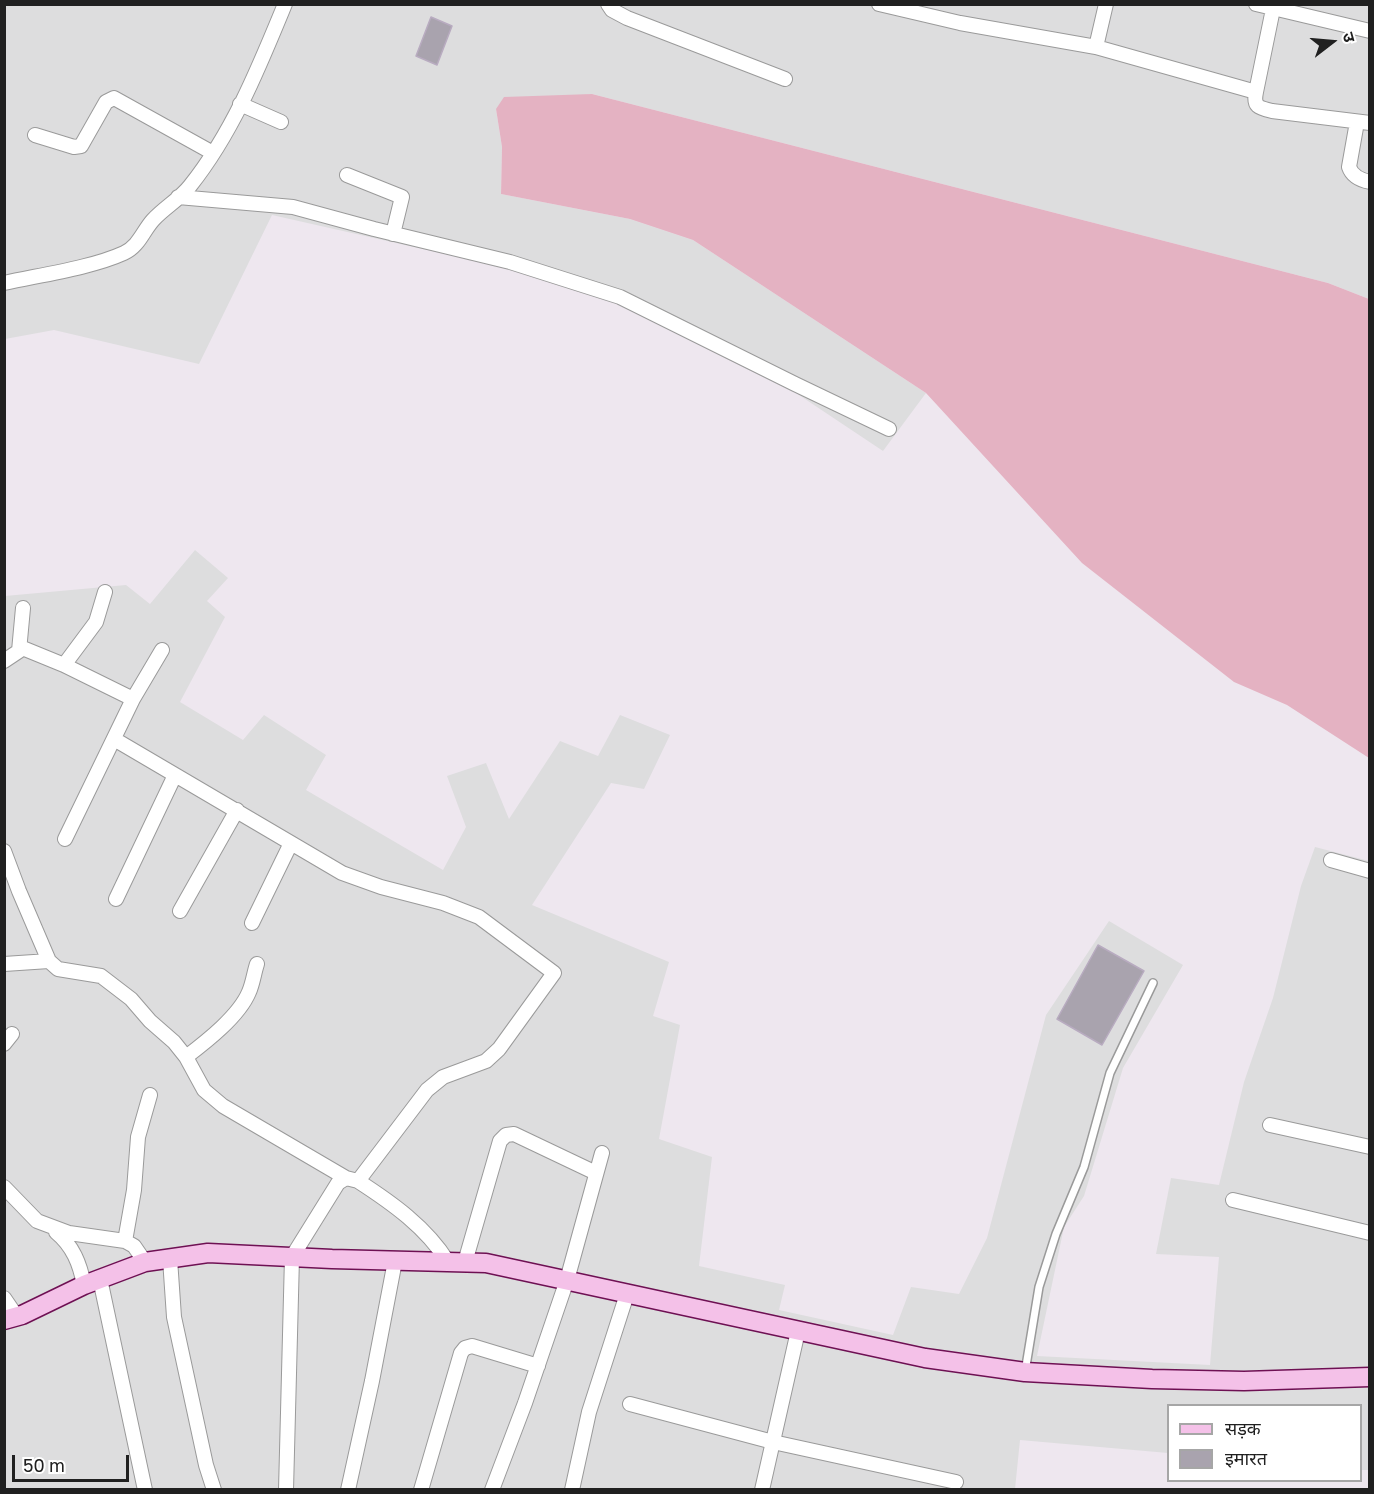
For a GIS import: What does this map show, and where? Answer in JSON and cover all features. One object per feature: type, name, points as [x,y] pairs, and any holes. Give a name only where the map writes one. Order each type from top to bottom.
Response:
[{"type":"street","points":[[4,283],[85,265],[125,252],[141,240],[152,221],[189,188],[213,153],[256,76],[285,4]]},
{"type":"street","points":[[608,4],[612,10],[627,18],[785,79]]},
{"type":"street","points":[[879,4],[960,23],[1096,47],[1256,92]]},
{"type":"street","points":[[1096,47],[1106,4]]},
{"type":"street","points":[[1256,4],[1370,31]]},
{"type":"street","points":[[1273,9],[1254,101],[1263,109],[1363,123],[1349,167],[1357,178],[1370,182]]},
{"type":"street","points":[[36,135],[74,147],[81,146],[106,102],[114,98],[213,153]]},
{"type":"street","points":[[240,104],[280,122]]},
{"type":"street","points":[[347,175],[402,197],[393,234]]},
{"type":"street","points":[[178,197],[293,207],[510,262],[620,297],[889,429]]},
{"type":"street","points":[[64,665],[96,622],[105,592]]},
{"type":"street","points":[[4,661],[19,651],[23,608]]},
{"type":"street","points":[[20,647],[64,665],[133,699]]},
{"type":"street","points":[[64,839],[133,699],[162,650]]},
{"type":"street","points":[[114,739],[342,873],[381,887],[443,903],[479,917],[554,973],[499,1049],[486,1061],[443,1077],[427,1090],[352,1180],[338,1183],[291,1257],[286,1490]]},
{"type":"street","points":[[116,899],[175,775]]},
{"type":"street","points":[[180,911],[237,810]]},
{"type":"street","points":[[252,923],[291,843]]},
{"type":"street","points":[[4,851],[49,961],[58,969],[101,976],[131,999],[150,1021],[174,1042],[186,1057],[204,1090],[223,1106],[352,1180],[406,1215],[457,1262]]},
{"type":"street","points":[[1331,860],[1370,871]]},
{"type":"street","points":[[4,964],[49,961]]},
{"type":"street","points":[[186,1057],[229,1020],[248,994],[257,964]]},
{"type":"street","points":[[125,1241],[134,1190],[139,1127],[150,1095]]},
{"type":"street","points":[[1270,1125],[1370,1147]]},
{"type":"street","points":[[457,1262],[500,1141],[506,1135],[514,1134],[596,1173]]},
{"type":"street","points":[[492,1490],[567,1280],[602,1153]]},
{"type":"street","points":[[4,1187],[37,1221],[69,1233],[125,1241],[134,1246],[145,1262]]},
{"type":"street","points":[[1233,1200],[1370,1233]]},
{"type":"street","points":[[50,1226],[67,1240],[92,1282],[145,1490]]},
{"type":"street","points":[[4,1298],[11,1318],[92,1282],[145,1262],[208,1253],[486,1263],[925,1358],[1025,1372],[1244,1381],[1370,1377]]},
{"type":"street","points":[[170,1258],[174,1317],[206,1465],[214,1490]]},
{"type":"street","points":[[348,1490],[395,1261]]},
{"type":"street","points":[[572,1490],[589,1412],[627,1294]]},
{"type":"street","points":[[762,1490],[798,1331]]},
{"type":"street","points":[[421,1490],[461,1353],[465,1348],[472,1346],[538,1366]]},
{"type":"street","points":[[630,1404],[773,1442],[956,1482]]},
{"type":"lane","points":[[1025,1372],[1039,1287],[1056,1234],[1084,1167],[1110,1073],[1154,983]]},
{"type":"shaded area","points":[[5,5],[1369,5],[1369,299],[1328,283],[592,94],[496,109],[502,147],[501,194],[630,219],[693,240],[926,393],[883,451],[778,381],[618,301],[507,268],[272,215],[199,364],[54,330],[5,339]]},
{"type":"shaded area","points":[[592,94],[1328,283],[1369,299],[1369,758],[1287,705],[1234,682],[1082,563],[926,393],[693,240],[630,219],[501,194],[502,147],[496,109],[504,97]]},
{"type":"shaded area","points":[[195,550],[228,578],[207,601],[225,617],[180,702],[243,740],[264,715],[326,755],[306,790],[443,870],[466,827],[447,776],[486,763],[509,819],[560,741],[598,756],[620,715],[670,735],[644,789],[611,783],[532,905],[669,962],[653,1016],[680,1025],[659,1139],[712,1157],[699,1266],[785,1285],[779,1310],[893,1335],[911,1287],[959,1294],[987,1238],[1046,1015],[1109,921],[1183,965],[1123,1068],[1084,1196],[1064,1227],[1037,1356],[1210,1365],[1219,1257],[1156,1254],[1171,1178],[1219,1185],[1244,1082],[1273,998],[1301,886],[1315,847],[1369,861],[1369,1470],[1362,1470],[1362,1404],[1167,1404],[1167,1453],[1020,1440],[1015,1489],[5,1490],[5,596],[126,585],[150,604]]},
{"type":"building","points":[[431,17],[452,26],[437,65],[416,56]]},
{"type":"building","points":[[1098,945],[1144,971],[1102,1045],[1057,1019]]}]
